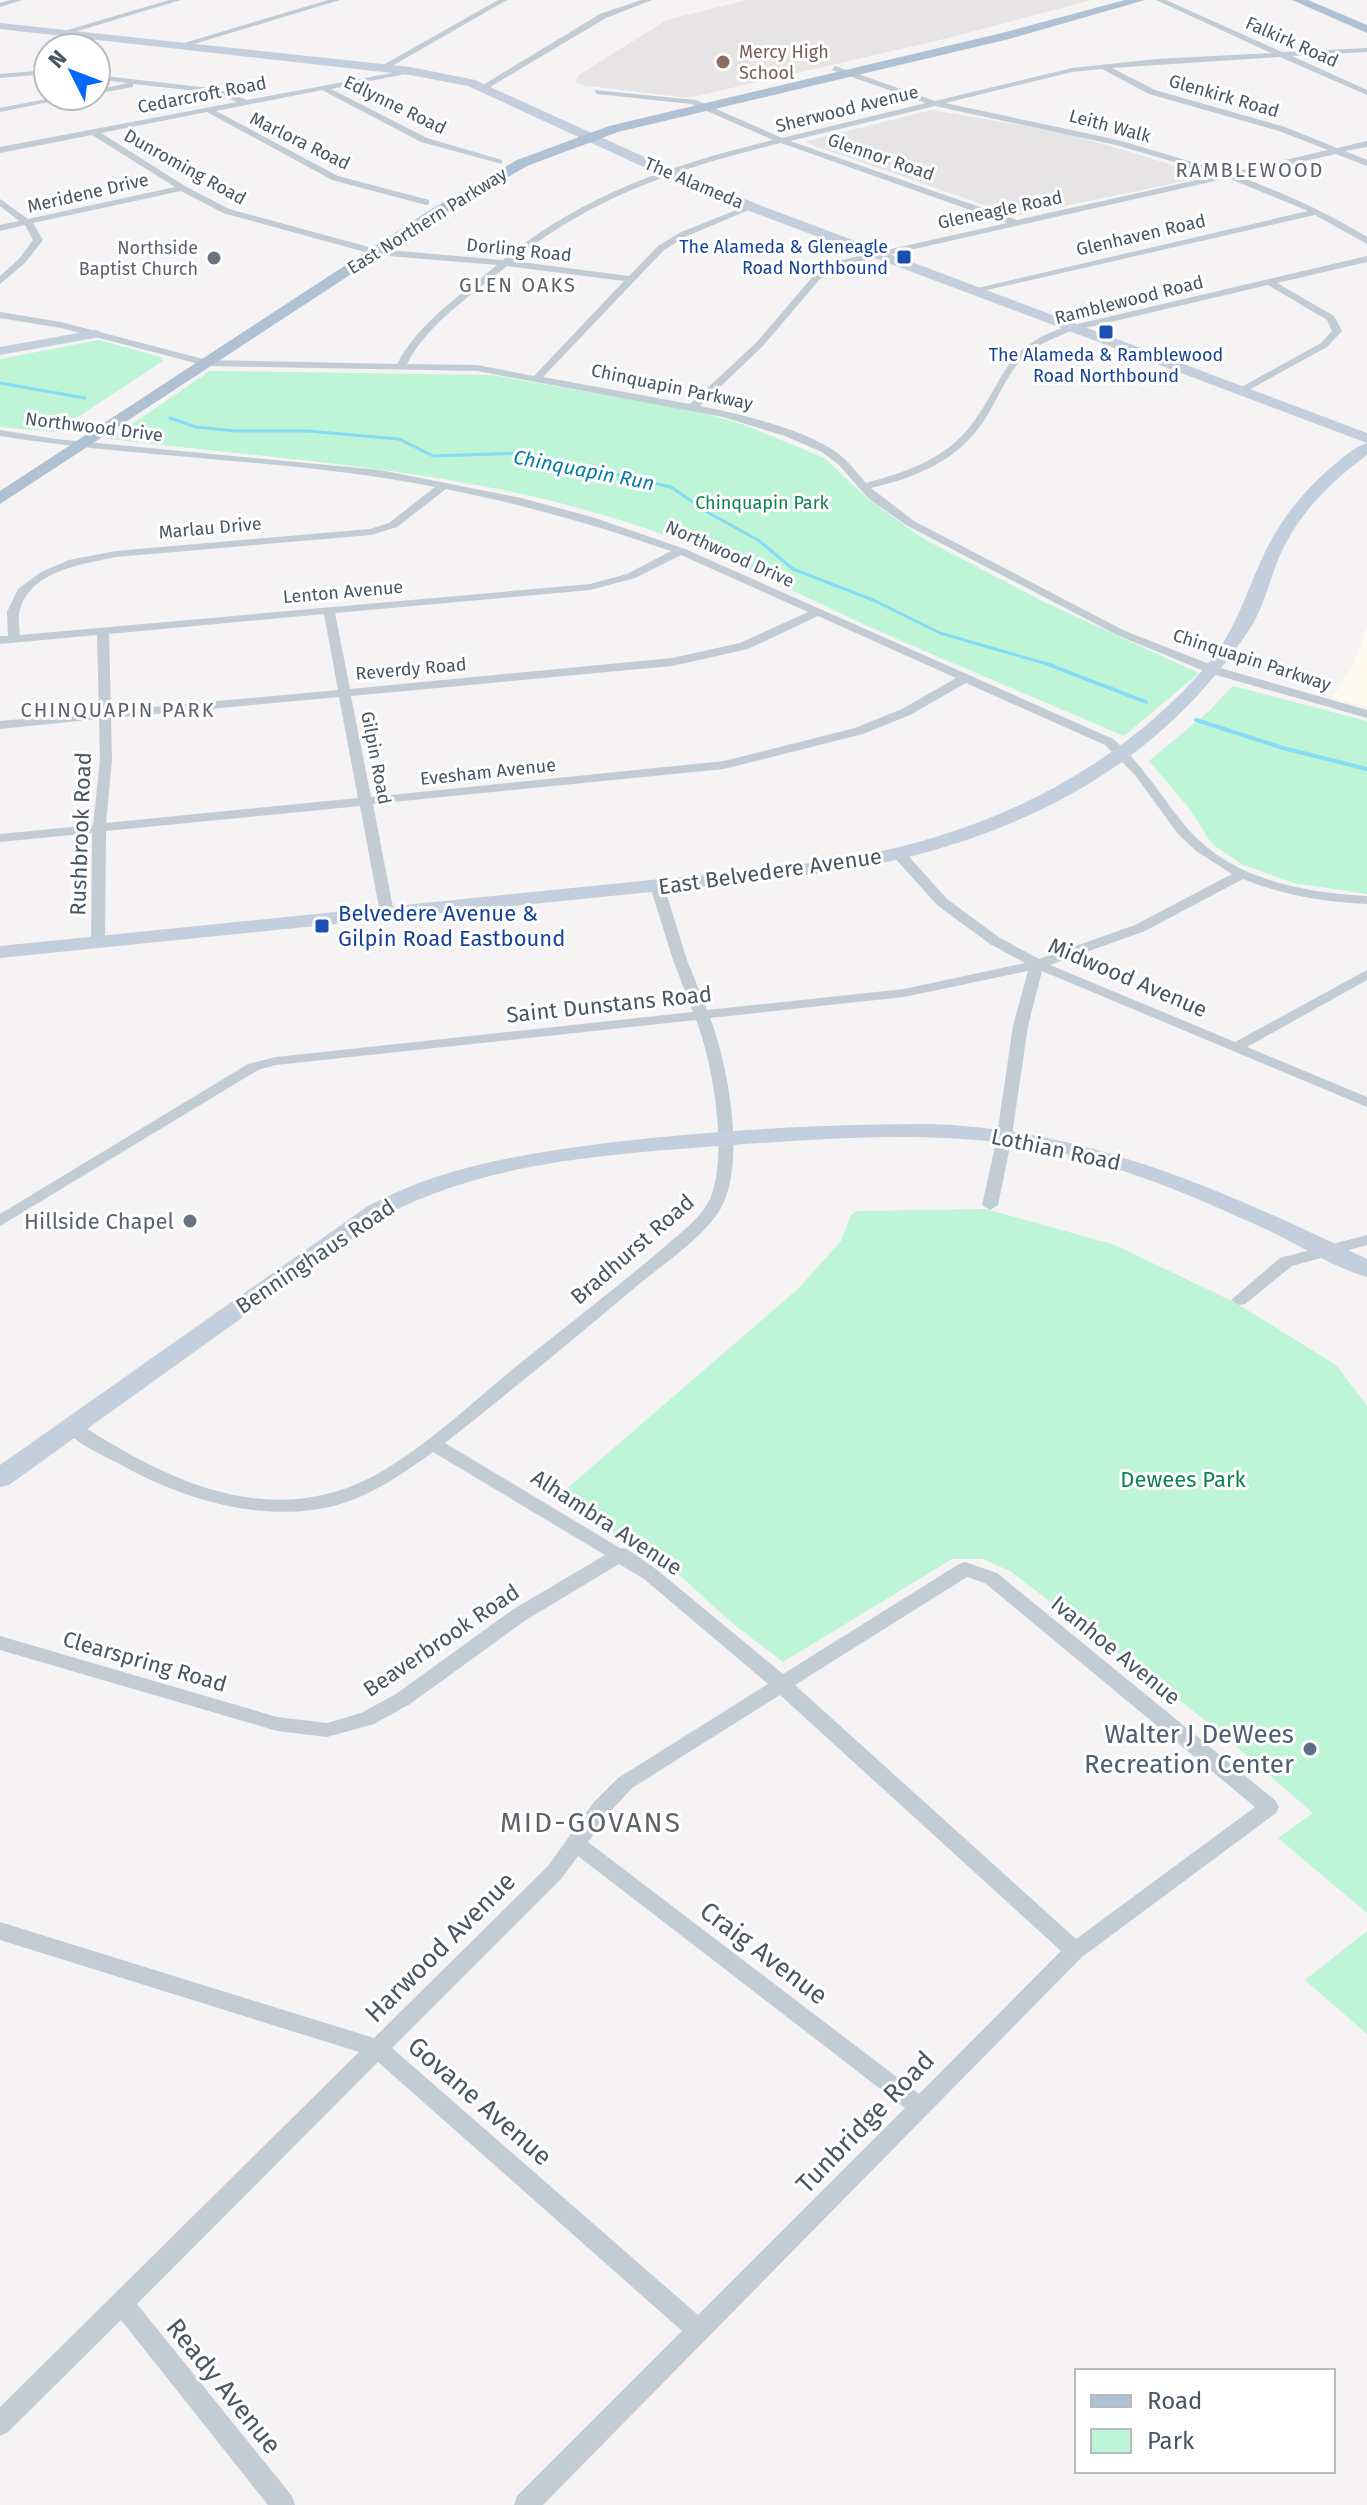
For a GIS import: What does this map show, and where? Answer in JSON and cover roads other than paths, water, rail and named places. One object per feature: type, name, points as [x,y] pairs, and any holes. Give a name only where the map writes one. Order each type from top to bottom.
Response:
[{"type":"main road","name":"East Northern Parkway","points":[[0,479],[426,202],[499,162],[583,135],[835,68],[1110,0]]},
{"type":"main road","name":"East Northern Parkway","points":[[699,105],[849,74],[1139,0]]},
{"type":"main road","points":[[1298,0],[1367,29]]},
{"type":"main road","points":[[1328,0],[1367,16]]},
{"type":"main road","name":"The Alameda","points":[[0,26],[44,32]]},
{"type":"main road","points":[[14,40],[32,38]]},
{"type":"main road","name":"The Alameda","points":[[112,39],[452,77],[752,207],[1367,438]]},
{"type":"main road","name":"East Northern Parkway","points":[[0,499],[499,174],[583,135]]},
{"type":"main road","points":[[0,351],[95,334]]},
{"type":"main road","name":"East Belvedere Avenue","points":[[0,952],[802,870],[898,853],[976,829],[1083,778],[1122,752],[1181,705],[1213,670],[1245,621],[1271,556],[1290,520],[1325,481],[1367,448]]},
{"type":"main road","name":"Lothian Road","points":[[724,1138],[958,1131],[1005,1135],[1088,1152],[1159,1174],[1367,1269]]},
{"type":"main road","name":"Benninghaus Road","points":[[0,1478],[376,1211],[409,1193],[503,1166],[724,1138]]},
{"type":"street","points":[[0,5],[19,0]]},
{"type":"street","points":[[65,32],[177,0]]},
{"type":"street","points":[[178,46],[336,0]]},
{"type":"street","points":[[382,68],[503,0]]},
{"type":"street","points":[[482,88],[603,16],[648,0]]},
{"type":"street","name":"Falkirk Road","points":[[1160,0],[1367,93]]},
{"type":"street","name":"Sherwood Avenue","points":[[401,365],[419,335],[543,233],[581,210],[666,172],[1072,70],[1367,50]]},
{"type":"street","name":"Glenkirk Road","points":[[1102,66],[1152,92],[1282,129],[1367,163]]},
{"type":"street","name":"Leith Walk","points":[[835,68],[936,104],[1083,134],[1228,176],[1316,212],[1367,241]]},
{"type":"street","name":"Cedarcroft Road","points":[[0,150],[410,71]]},
{"type":"street","points":[[0,76],[32,73]]},
{"type":"street","name":"Marlora Road","points":[[112,79],[224,92],[247,103]]},
{"type":"street","points":[[112,89],[143,82]]},
{"type":"street","name":"Edlynne Road","points":[[324,88],[424,140],[499,162]]},
{"type":"street","name":"Glennor Road","points":[[597,92],[699,105],[783,141],[1016,223]]},
{"type":"street","points":[[0,110],[32,104]]},
{"type":"street","name":"Marlora Road","points":[[209,110],[335,178],[426,202]]},
{"type":"street","name":"Dunroming Road","points":[[94,132],[182,188],[233,214],[356,248]]},
{"type":"street","name":"Gleneagle Road","points":[[694,406],[760,344],[817,277],[832,267],[876,254],[1367,144]]},
{"type":"street","name":"Meridene Drive","points":[[0,228],[182,188]]},
{"type":"street","points":[[0,202],[36,233],[37,244],[0,281]]},
{"type":"street","points":[[537,378],[655,254],[676,238],[752,207]]},
{"type":"street","name":"Glenhaven Road","points":[[974,290],[1316,212]]},
{"type":"street","name":"Dorling Road","points":[[356,248],[631,279]]},
{"type":"street","name":"Ramblewood Road","points":[[863,487],[899,477],[950,451],[971,433],[1021,351],[1045,338],[1074,328],[1367,259]]},
{"type":"street","points":[[1241,390],[1324,345],[1337,331],[1331,318],[1269,282]]},
{"type":"street","name":"Chinquapin Parkway","points":[[0,315],[61,325],[207,363],[286,367],[401,365],[469,368],[694,406],[759,424],[834,455],[888,509],[982,563],[1121,633],[1213,670],[1367,714]]},
{"type":"street","name":"Northwood Drive","points":[[0,433],[56,442],[358,470],[445,485],[588,519],[681,551],[1109,742],[1122,752],[1199,848],[1243,874],[1300,892],[1367,900]]},
{"type":"street","name":"Marlau Drive","points":[[14,639],[13,612],[22,591],[45,574],[73,562],[116,554],[379,530],[401,519],[445,485]]},
{"type":"street","name":"Lenton Avenue","points":[[0,640],[599,586],[631,576],[681,551]]},
{"type":"street","name":"Gilpin Road","points":[[329,611],[387,913]]},
{"type":"street","name":"Reverdy Road","points":[[0,725],[691,660],[758,641],[818,612]]},
{"type":"street","name":"Rushbrook Road","points":[[98,943],[99,828],[106,760],[103,631]]},
{"type":"street","name":"Evesham Avenue","points":[[0,838],[621,777],[747,760],[880,723],[964,679]]},
{"type":"street","name":"Midwood Avenue","points":[[898,853],[942,902],[959,916],[1037,964],[1367,1102]]},
{"type":"street","name":"Saint Dunstans Road","points":[[0,1221],[253,1067],[276,1061],[904,993],[1009,972],[1137,929],[1243,874]]},
{"type":"street","name":"Bradhurst Road","points":[[432,1443],[680,1242],[707,1216],[721,1191],[726,1167],[720,1077],[703,1016],[680,960],[657,886]]},
{"type":"street","points":[[990,1205],[1005,1135],[1026,992],[1037,964]]},
{"type":"street","points":[[1236,1047],[1367,974]]},
{"type":"street","points":[[1239,1300],[1286,1262],[1367,1240]]},
{"type":"street","points":[[72,1427],[103,1448],[185,1490],[270,1504],[306,1505],[371,1485],[432,1443]]},
{"type":"street","name":"Alhambra Avenue","points":[[432,1443],[650,1574],[780,1683],[1075,1951]]},
{"type":"street","name":"Beaverbrook Road","points":[[277,1724],[327,1730],[367,1719],[403,1699],[532,1606],[621,1554]]},
{"type":"street","name":"Harwood Avenue","points":[[0,2424],[555,1872],[601,1808],[625,1783],[965,1569]]},
{"type":"street","name":"Ivanhoe Avenue","points":[[965,1569],[991,1578],[1269,1807]]},
{"type":"street","name":"Clearspring Road","points":[[0,1643],[277,1724]]},
{"type":"street","name":"Tunbridge Road","points":[[526,2505],[1075,1951],[1269,1807]]},
{"type":"street","name":"Craig Avenue","points":[[576,1844],[919,2106]]},
{"type":"street","name":"Govane Avenue","points":[[0,1931],[378,2049],[698,2330]]},
{"type":"street","name":"Ready Avenue","points":[[121,2302],[283,2505]]},
{"type":"waterway","name":"Chinquapin Run","points":[[0,383],[85,398]]},
{"type":"waterway","name":"Chinquapin Run","points":[[170,418],[196,427],[237,431],[308,431],[399,439],[433,456],[521,453],[671,487],[707,512],[758,540],[793,569],[873,600],[940,633],[1054,666]]},
{"type":"waterway","name":"Chinquapin Run","points":[[1047,664],[1146,702]]},
{"type":"waterway","name":"Chinquapin Run","points":[[1196,720],[1283,748],[1367,769]]},
{"type":"place","name":"Mercy High School","points":[[723,62]]},
{"type":"place","name":"The Alameda & Gleneagle Road Northbound","points":[[904,257]]},
{"type":"place","name":"Northside Baptist Church","points":[[214,258]]},
{"type":"place","name":"The Alameda & Ramblewood Road Northbound","points":[[1106,332]]},
{"type":"place","name":"Belvedere Avenue & Gilpin Road Eastbound","points":[[322,926]]},
{"type":"place","name":"Hillside Chapel","points":[[190,1221]]},
{"type":"place","name":"Walter J DeWees Recreation Center","points":[[1310,1749]]},
{"type":"district","name":"RAMBLEWOOD","points":[[1250,170]]},
{"type":"district","name":"GLEN OAKS","points":[[518,285]]},
{"type":"district","name":"CHINQUAPIN PARK","points":[[118,710]]},
{"type":"district","name":"MID-GOVANS","points":[[591,1822]]},
{"type":"park label","name":"Chinquapin Park","points":[[762,503]]},
{"type":"park label","name":"Dewees Park","points":[[1183,1479]]}]
